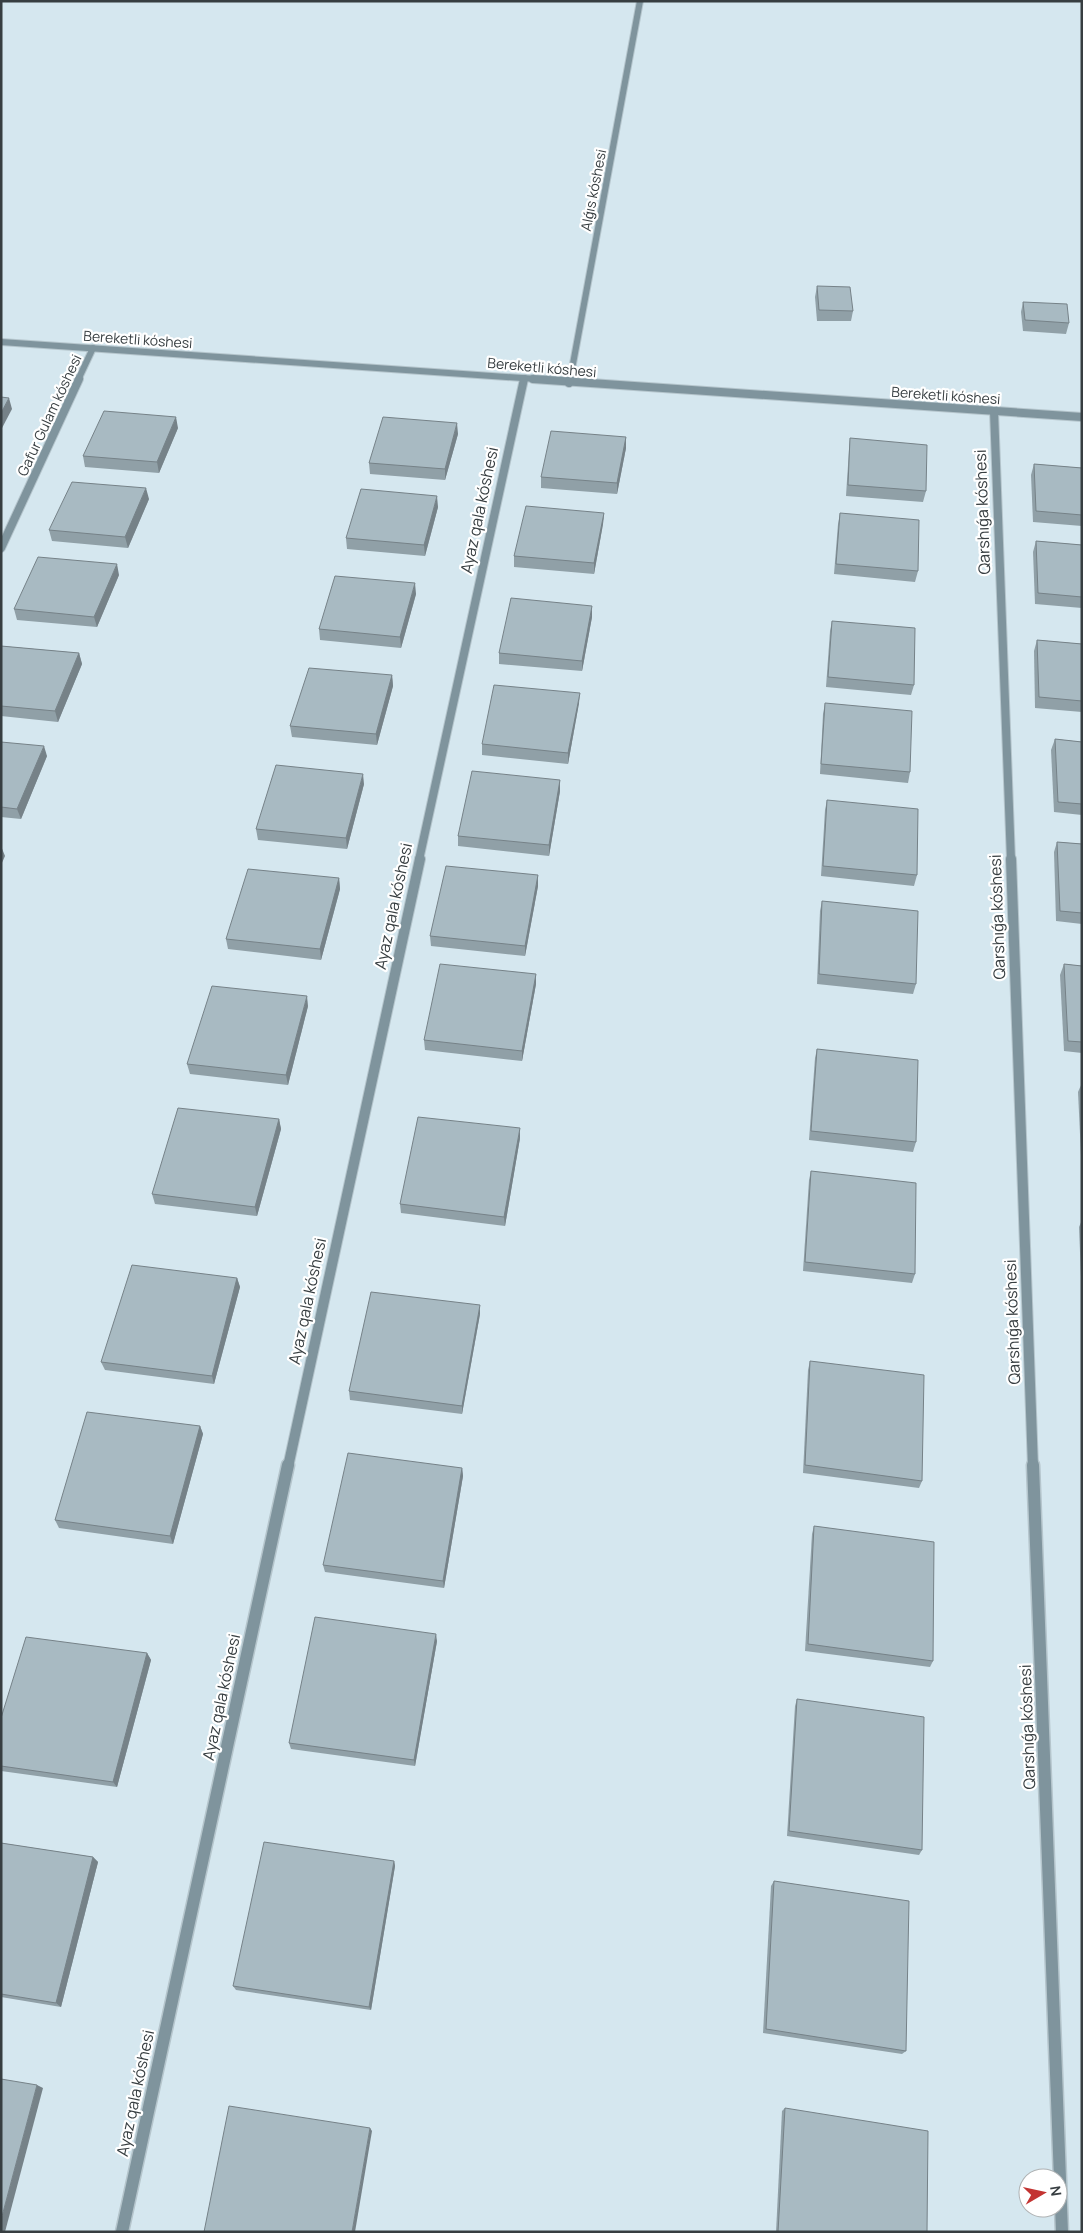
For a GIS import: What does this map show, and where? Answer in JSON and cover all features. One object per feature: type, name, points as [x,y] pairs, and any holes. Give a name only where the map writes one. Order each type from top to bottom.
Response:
[{"type":"street","name":"Alǵıs kóshesi","points":[[569,383],[640,1]]},
{"type":"street","name":"Bereketli kóshesi","points":[[1,342],[524,378],[569,383],[1082,417]]},
{"type":"street","name":"Gafur Gulam kóshesi","points":[[1,548],[93,348]]},
{"type":"street","name":"Ayaz qala kóshesi","points":[[122,2232],[524,378]]},
{"type":"street","name":"Qarshıǵa kóshesi","points":[[994,411],[1062,2232]]},
{"type":"building","points":[[817,286],[850,287],[853,311],[819,310]]},
{"type":"building","points":[[1023,302],[1067,304],[1069,323],[1025,320]]},
{"type":"building","points":[[1,397],[9,398],[1,413]]},
{"type":"building","points":[[104,411],[176,417],[157,462],[83,456]]},
{"type":"building","points":[[383,417],[457,423],[445,469],[369,463]]},
{"type":"building","points":[[551,431],[626,437],[617,483],[541,477]]},
{"type":"building","points":[[850,438],[927,445],[926,491],[848,485]]},
{"type":"building","points":[[1034,464],[1082,468],[1082,515],[1036,511]]},
{"type":"building","points":[[72,482],[146,488],[125,537],[49,530]]},
{"type":"building","points":[[361,489],[437,496],[424,545],[346,538]]},
{"type":"building","points":[[526,506],[604,513],[594,563],[514,556]]},
{"type":"building","points":[[840,513],[919,520],[918,571],[836,564]]},
{"type":"building","points":[[1036,541],[1082,545],[1082,597],[1038,593]]},
{"type":"building","points":[[38,557],[117,564],[94,617],[14,609]]},
{"type":"building","points":[[335,576],[415,583],[400,637],[319,629]]},
{"type":"building","points":[[511,598],[592,606],[582,661],[499,653]]},
{"type":"building","points":[[832,621],[915,628],[914,685],[828,677]]},
{"type":"building","points":[[1037,640],[1082,644],[1082,701],[1039,697]]},
{"type":"building","points":[[1,646],[79,653],[55,711],[1,706]]},
{"type":"building","points":[[309,668],[392,675],[376,734],[290,726]]},
{"type":"building","points":[[494,685],[580,693],[568,753],[482,744]]},
{"type":"building","points":[[825,703],[912,711],[910,772],[821,764]]},
{"type":"building","points":[[1055,739],[1082,742],[1082,804],[1058,802]]},
{"type":"building","points":[[1,742],[44,746],[17,809],[1,807]]},
{"type":"building","points":[[276,765],[363,774],[346,838],[256,829]]},
{"type":"building","points":[[472,771],[560,780],[549,845],[458,836]]},
{"type":"building","points":[[827,800],[918,809],[917,875],[823,866]]},
{"type":"building","points":[[1057,842],[1082,844],[1082,913],[1060,911]]},
{"type":"building","points":[[446,866],[538,875],[525,946],[430,936]]},
{"type":"building","points":[[248,869],[339,878],[320,949],[226,939]]},
{"type":"building","points":[[822,901],[918,911],[916,984],[819,974]]},
{"type":"building","points":[[440,964],[536,974],[522,1051],[424,1040]]},
{"type":"building","points":[[1064,964],[1082,966],[1082,1042],[1068,1041]]},
{"type":"building","points":[[212,986],[307,996],[286,1075],[187,1064]]},
{"type":"building","points":[[817,1049],[918,1060],[916,1142],[811,1131]]},
{"type":"building","points":[[178,1108],[279,1119],[255,1207],[152,1194]]},
{"type":"building","points":[[418,1117],[520,1128],[504,1217],[400,1204]]},
{"type":"building","points":[[811,1171],[916,1183],[915,1274],[805,1262]]},
{"type":"building","points":[[132,1265],[237,1278],[212,1376],[101,1362]]},
{"type":"building","points":[[371,1292],[480,1305],[462,1406],[349,1391]]},
{"type":"building","points":[[810,1361],[924,1375],[922,1481],[805,1465]]},
{"type":"building","points":[[87,1412],[200,1426],[170,1536],[55,1520]]},
{"type":"building","points":[[348,1453],[462,1468],[443,1581],[323,1565]]},
{"type":"building","points":[[814,1526],[934,1542],[933,1661],[808,1644]]},
{"type":"building","points":[[315,1617],[436,1634],[414,1760],[289,1743]]},
{"type":"building","points":[[26,1637],[147,1653],[113,1782],[1,1766],[1,1718]]},
{"type":"building","points":[[797,1699],[924,1717],[922,1850],[789,1831]]},
{"type":"building","points":[[264,1842],[394,1861],[369,2007],[233,1986]]},
{"type":"building","points":[[1,1843],[93,1857],[56,2003],[1,1994]]},
{"type":"building","points":[[774,1881],[909,1901],[906,2051],[766,2029]]},
{"type":"building","points":[[1,2079],[37,2085],[1,2220]]},
{"type":"building","points":[[229,2106],[370,2128],[352,2232],[204,2232]]},
{"type":"building","points":[[785,2108],[928,2131],[927,2232],[778,2232]]}]
